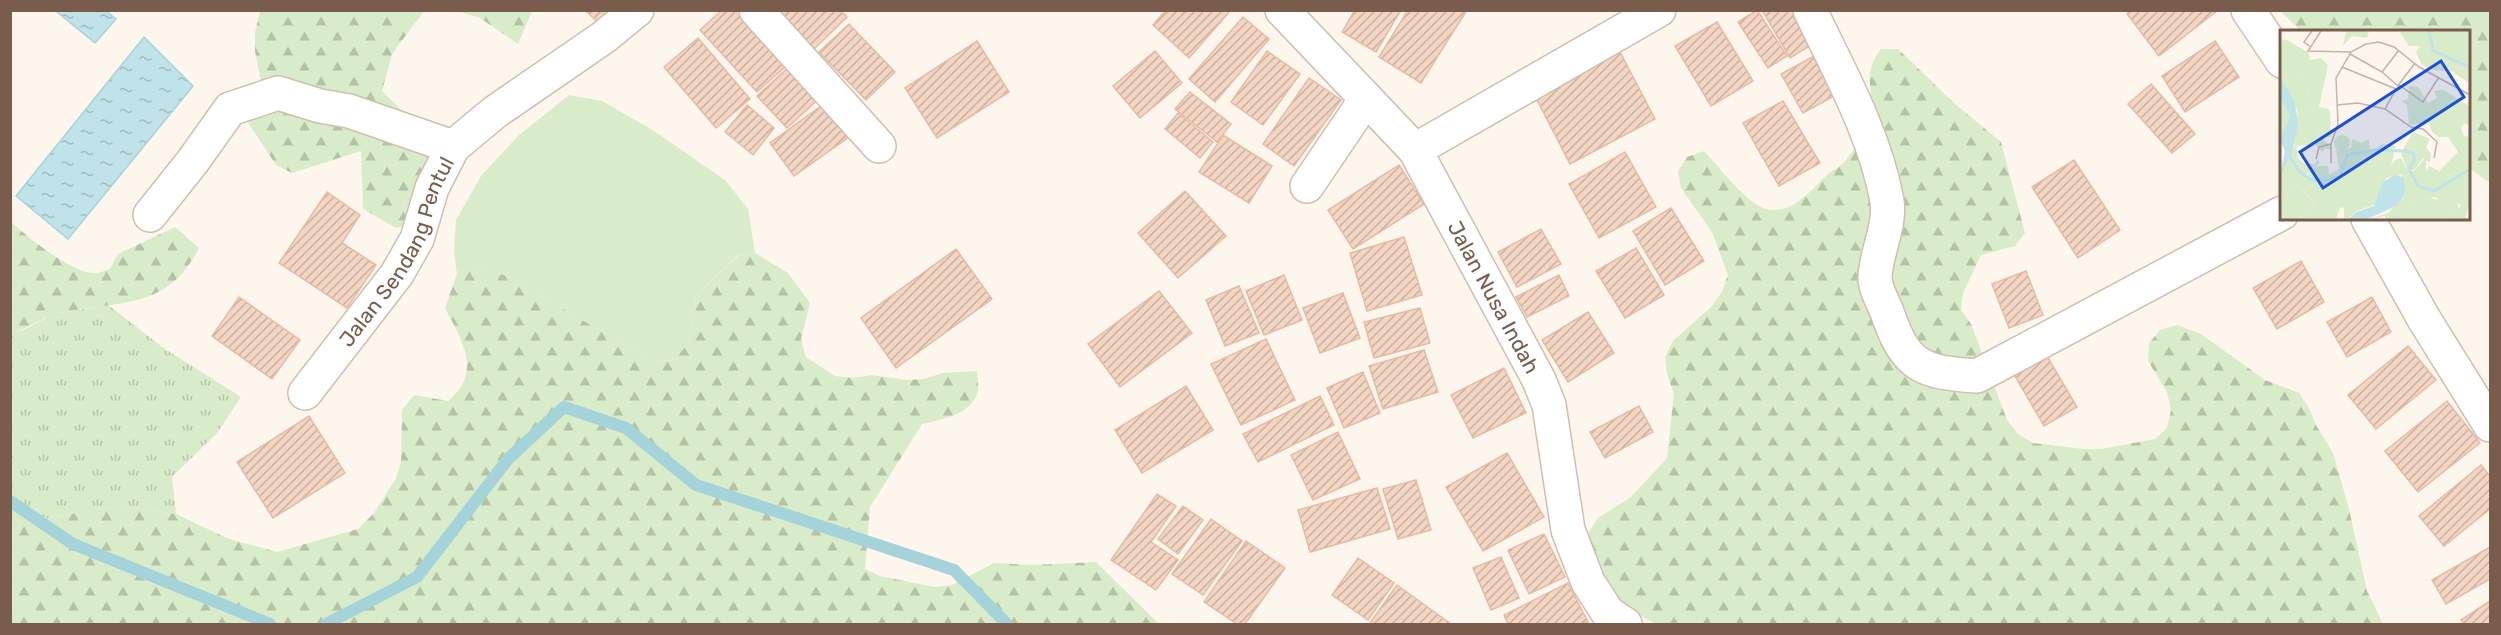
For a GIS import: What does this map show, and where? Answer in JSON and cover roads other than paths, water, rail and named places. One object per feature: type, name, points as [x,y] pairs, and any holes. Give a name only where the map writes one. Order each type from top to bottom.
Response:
[{"type":"street","name":"Jalan Sendang Pentul","points":[[305,393],[397,274],[417,239],[432,188],[453,147],[495,112],[604,37],[637,10]]},
{"type":"street","points":[[756,10],[879,146]]},
{"type":"street","name":"Jalan Nusa Indah","points":[[1282,10],[1415,150],[1539,380],[1549,405],[1568,530],[1588,582],[1608,613],[1625,624]]},
{"type":"street","points":[[1415,150],[1659,10]]},
{"type":"street","points":[[1810,10],[1870,144],[1887,203],[1884,241],[1875,279],[1888,316],[1913,362],[1938,374],[1977,376],[2280,214]]},
{"type":"street","points":[[2248,10],[2280,58]]},
{"type":"street","points":[[150,215],[230,110],[278,93],[320,106],[349,111],[453,147]]},
{"type":"street","points":[[1306,186],[1366,99]]},
{"type":"street","points":[[2369,220],[2424,319],[2490,425]]},
{"type":"water","points":[[56,11],[106,11],[116,19],[95,43]]},
{"type":"water","points":[[144,37],[193,86],[68,239],[16,196]]},
{"type":"waterway","points":[[326,624],[417,577],[508,459],[564,407],[626,428],[696,485],[954,570],[1007,624]]},
{"type":"waterway","points":[[10,501],[73,544],[270,624]]}]
